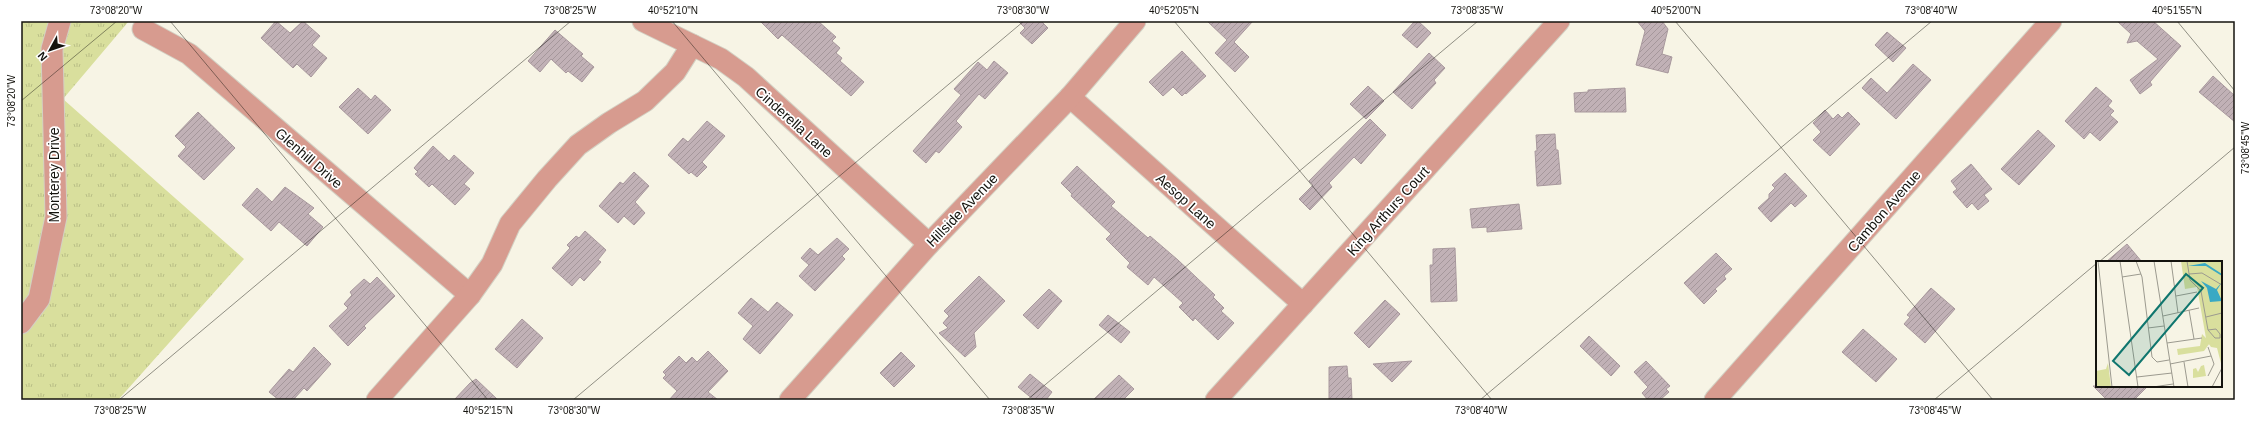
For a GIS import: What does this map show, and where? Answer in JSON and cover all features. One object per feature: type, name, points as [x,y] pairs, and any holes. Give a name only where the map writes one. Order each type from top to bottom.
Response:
[{"type":"street","name":"Monterey Drive","points":[[21,323],[39,299],[56,217],[52,49],[60,21]]},
{"type":"street","name":"Cinderella Lane","points":[[643,21],[721,59],[746,78],[929,244]]},
{"type":"street","name":"Hillside Avenue","points":[[790,400],[929,244],[1070,97],[1135,21]]},
{"type":"street","name":"King Arthurs Court","points":[[1216,400],[1559,21]]},
{"type":"street","name":"Cambon Avenue","points":[[1715,400],[2051,21]]},
{"type":"street","name":"Glenhill Drive","points":[[142,29],[189,54],[470,295]]},
{"type":"street","points":[[378,400],[470,295],[492,264],[510,224],[547,179],[578,145],[609,123],[645,101],[675,72],[692,46]]},
{"type":"street","name":"Aesop Lane","points":[[1070,97],[1302,304]]},
{"type":"green space","points":[[21,21],[129,21],[63,99],[244,259],[118,400],[21,400]]},
{"type":"building","points":[[276,21],[290,33],[303,21],[320,36],[312,45],[327,58],[311,77],[297,64],[293,68],[261,38]]},
{"type":"building","points":[[760,21],[818,21],[836,37],[832,41],[840,48],[836,53],[842,58],[840,61],[864,82],[851,96],[782,35],[778,39]]},
{"type":"building","points":[[1018,21],[1041,21],[1048,28],[1032,44],[1020,33],[1025,28]]},
{"type":"building","points":[[1207,21],[1253,21],[1234,42],[1249,57],[1235,72],[1215,53],[1227,40]]},
{"type":"building","points":[[1415,21],[1418,21],[1431,33],[1417,48],[1402,35]]},
{"type":"building","points":[[1637,21],[1662,21],[1668,29],[1662,54],[1672,57],[1668,73],[1636,65],[1645,31]]},
{"type":"building","points":[[2117,21],[2153,21],[2181,46],[2150,82],[2152,85],[2140,94],[2130,80],[2158,59],[2137,41],[2127,43],[2131,34]]},
{"type":"building","points":[[555,30],[583,54],[581,56],[594,67],[582,82],[568,71],[566,73],[551,59],[540,72],[528,61]]},
{"type":"building","points":[[1887,32],[1906,48],[1893,62],[1875,45]]},
{"type":"building","points":[[1182,51],[1206,76],[1182,96],[1173,87],[1163,96],[1149,82]]},
{"type":"building","points":[[1429,53],[1445,68],[1434,80],[1436,83],[1412,109],[1393,92]]},
{"type":"building","points":[[994,61],[1008,73],[985,99],[979,94],[956,121],[962,127],[939,153],[936,151],[926,163],[913,151],[961,95],[954,89],[978,62],[987,70]]},
{"type":"building","points":[[1913,64],[1931,80],[1896,119],[1862,88],[1871,78],[1887,93]]},
{"type":"building","points":[[2213,76],[2235,96],[2235,122],[2199,92]]},
{"type":"building","points":[[1368,86],[1384,101],[1366,119],[1350,104]]},
{"type":"building","points":[[2096,87],[2112,101],[2108,106],[2114,111],[2110,115],[2118,122],[2100,141],[2090,132],[2084,139],[2065,121]]},
{"type":"building","points":[[358,88],[371,100],[375,95],[391,110],[368,134],[339,107]]},
{"type":"building","points":[[1625,88],[1626,112],[1575,112],[1574,93],[1588,92],[1588,90]]},
{"type":"building","points":[[1825,110],[1833,119],[1838,114],[1842,118],[1848,112],[1860,124],[1830,156],[1813,140],[1821,132],[1813,123]]},
{"type":"building","points":[[198,112],[235,148],[204,180],[178,156],[186,147],[175,136]]},
{"type":"building","points":[[1370,119],[1386,135],[1361,164],[1354,157],[1329,183],[1332,187],[1310,210],[1299,199],[1313,185],[1309,181]]},
{"type":"building","points":[[707,121],[725,136],[702,162],[707,167],[697,177],[691,172],[689,174],[668,155],[683,138],[688,142]]},
{"type":"building","points":[[2038,130],[2055,146],[2019,185],[2001,169]]},
{"type":"building","points":[[1555,134],[1561,184],[1537,186],[1535,151],[1537,151],[1536,135]]},
{"type":"building","points":[[433,146],[449,161],[454,155],[474,173],[464,184],[470,189],[455,205],[432,184],[429,187],[415,174],[418,172],[414,168]]},
{"type":"building","points":[[1971,164],[1992,189],[1984,195],[1989,201],[1978,210],[1972,203],[1967,208],[1953,192],[1957,189],[1951,181]]},
{"type":"building","points":[[1077,166],[1115,202],[1111,206],[1148,238],[1150,236],[1215,295],[1213,297],[1224,308],[1221,311],[1234,323],[1218,340],[1195,318],[1193,321],[1179,307],[1183,303],[1154,277],[1148,285],[1127,267],[1130,263],[1106,239],[1111,234],[1071,196],[1072,194],[1061,183]]},
{"type":"building","points":[[634,172],[649,186],[635,202],[645,213],[634,225],[624,216],[618,223],[599,206],[620,182],[623,184]]},
{"type":"building","points":[[1785,173],[1807,196],[1795,207],[1791,203],[1771,222],[1758,208],[1769,198],[1769,194],[1775,188],[1772,185]]},
{"type":"building","points":[[285,187],[314,208],[308,214],[323,227],[307,246],[279,222],[271,231],[242,205],[257,188],[272,202]]},
{"type":"building","points":[[1519,204],[1522,229],[1487,232],[1487,227],[1472,228],[1470,209]]},
{"type":"building","points":[[585,231],[606,250],[598,260],[601,262],[584,281],[580,277],[572,286],[552,268],[570,248],[567,245],[576,236],[579,238]]},
{"type":"building","points":[[837,238],[849,249],[842,256],[845,259],[815,291],[799,276],[809,265],[801,258],[810,248],[818,255]]},
{"type":"building","points":[[2127,244],[2141,261],[2107,261]]},
{"type":"building","points":[[1455,248],[1457,301],[1431,302],[1430,265],[1433,265],[1433,249]]},
{"type":"building","points":[[1716,253],[1732,269],[1724,276],[1726,279],[1715,289],[1717,291],[1704,304],[1684,283]]},
{"type":"building","points":[[979,276],[1005,301],[974,333],[976,347],[965,357],[939,333],[948,328],[943,323],[949,316],[944,311]]},
{"type":"building","points":[[377,277],[395,296],[364,326],[366,328],[348,346],[329,326],[348,308],[344,304],[352,295],[350,292],[364,279],[370,284]]},
{"type":"building","points":[[1931,288],[1955,309],[1925,343],[1904,324],[1910,317],[1907,315]]},
{"type":"building","points":[[1049,289],[1062,301],[1038,329],[1023,315]]},
{"type":"building","points":[[751,298],[768,312],[777,302],[793,315],[760,354],[743,339],[753,326],[738,313]]},
{"type":"building","points":[[1385,300],[1400,314],[1369,348],[1354,333]]},
{"type":"building","points":[[1108,315],[1130,332],[1121,343],[1099,325]]},
{"type":"building","points":[[522,319],[543,338],[517,368],[495,349]]},
{"type":"building","points":[[1863,329],[1897,359],[1876,382],[1842,352]]},
{"type":"building","points":[[1589,336],[1620,366],[1611,376],[1580,346]]},
{"type":"building","points":[[314,347],[331,364],[307,391],[304,388],[293,400],[279,400],[269,392],[289,369],[293,372]]},
{"type":"building","points":[[708,351],[728,371],[708,392],[718,400],[669,400],[677,391],[663,378],[666,375],[663,372],[679,356],[686,363],[692,357],[697,362]]},
{"type":"building","points":[[901,352],[915,366],[894,387],[880,373]]},
{"type":"building","points":[[1412,361],[1392,382],[1373,364]]},
{"type":"building","points":[[1646,361],[1670,386],[1666,389],[1669,392],[1660,400],[1648,400],[1642,393],[1648,387],[1634,372]]},
{"type":"building","points":[[1347,366],[1348,378],[1351,378],[1352,400],[1329,400],[1329,367]]},
{"type":"building","points":[[1030,374],[1052,392],[1046,400],[1034,400],[1018,387]]},
{"type":"building","points":[[1119,375],[1134,389],[1123,400],[1093,400]]},
{"type":"building","points":[[476,379],[498,400],[454,400],[470,383]]},
{"type":"building","points":[[2093,386],[2147,387],[2134,400],[2107,400]]}]
